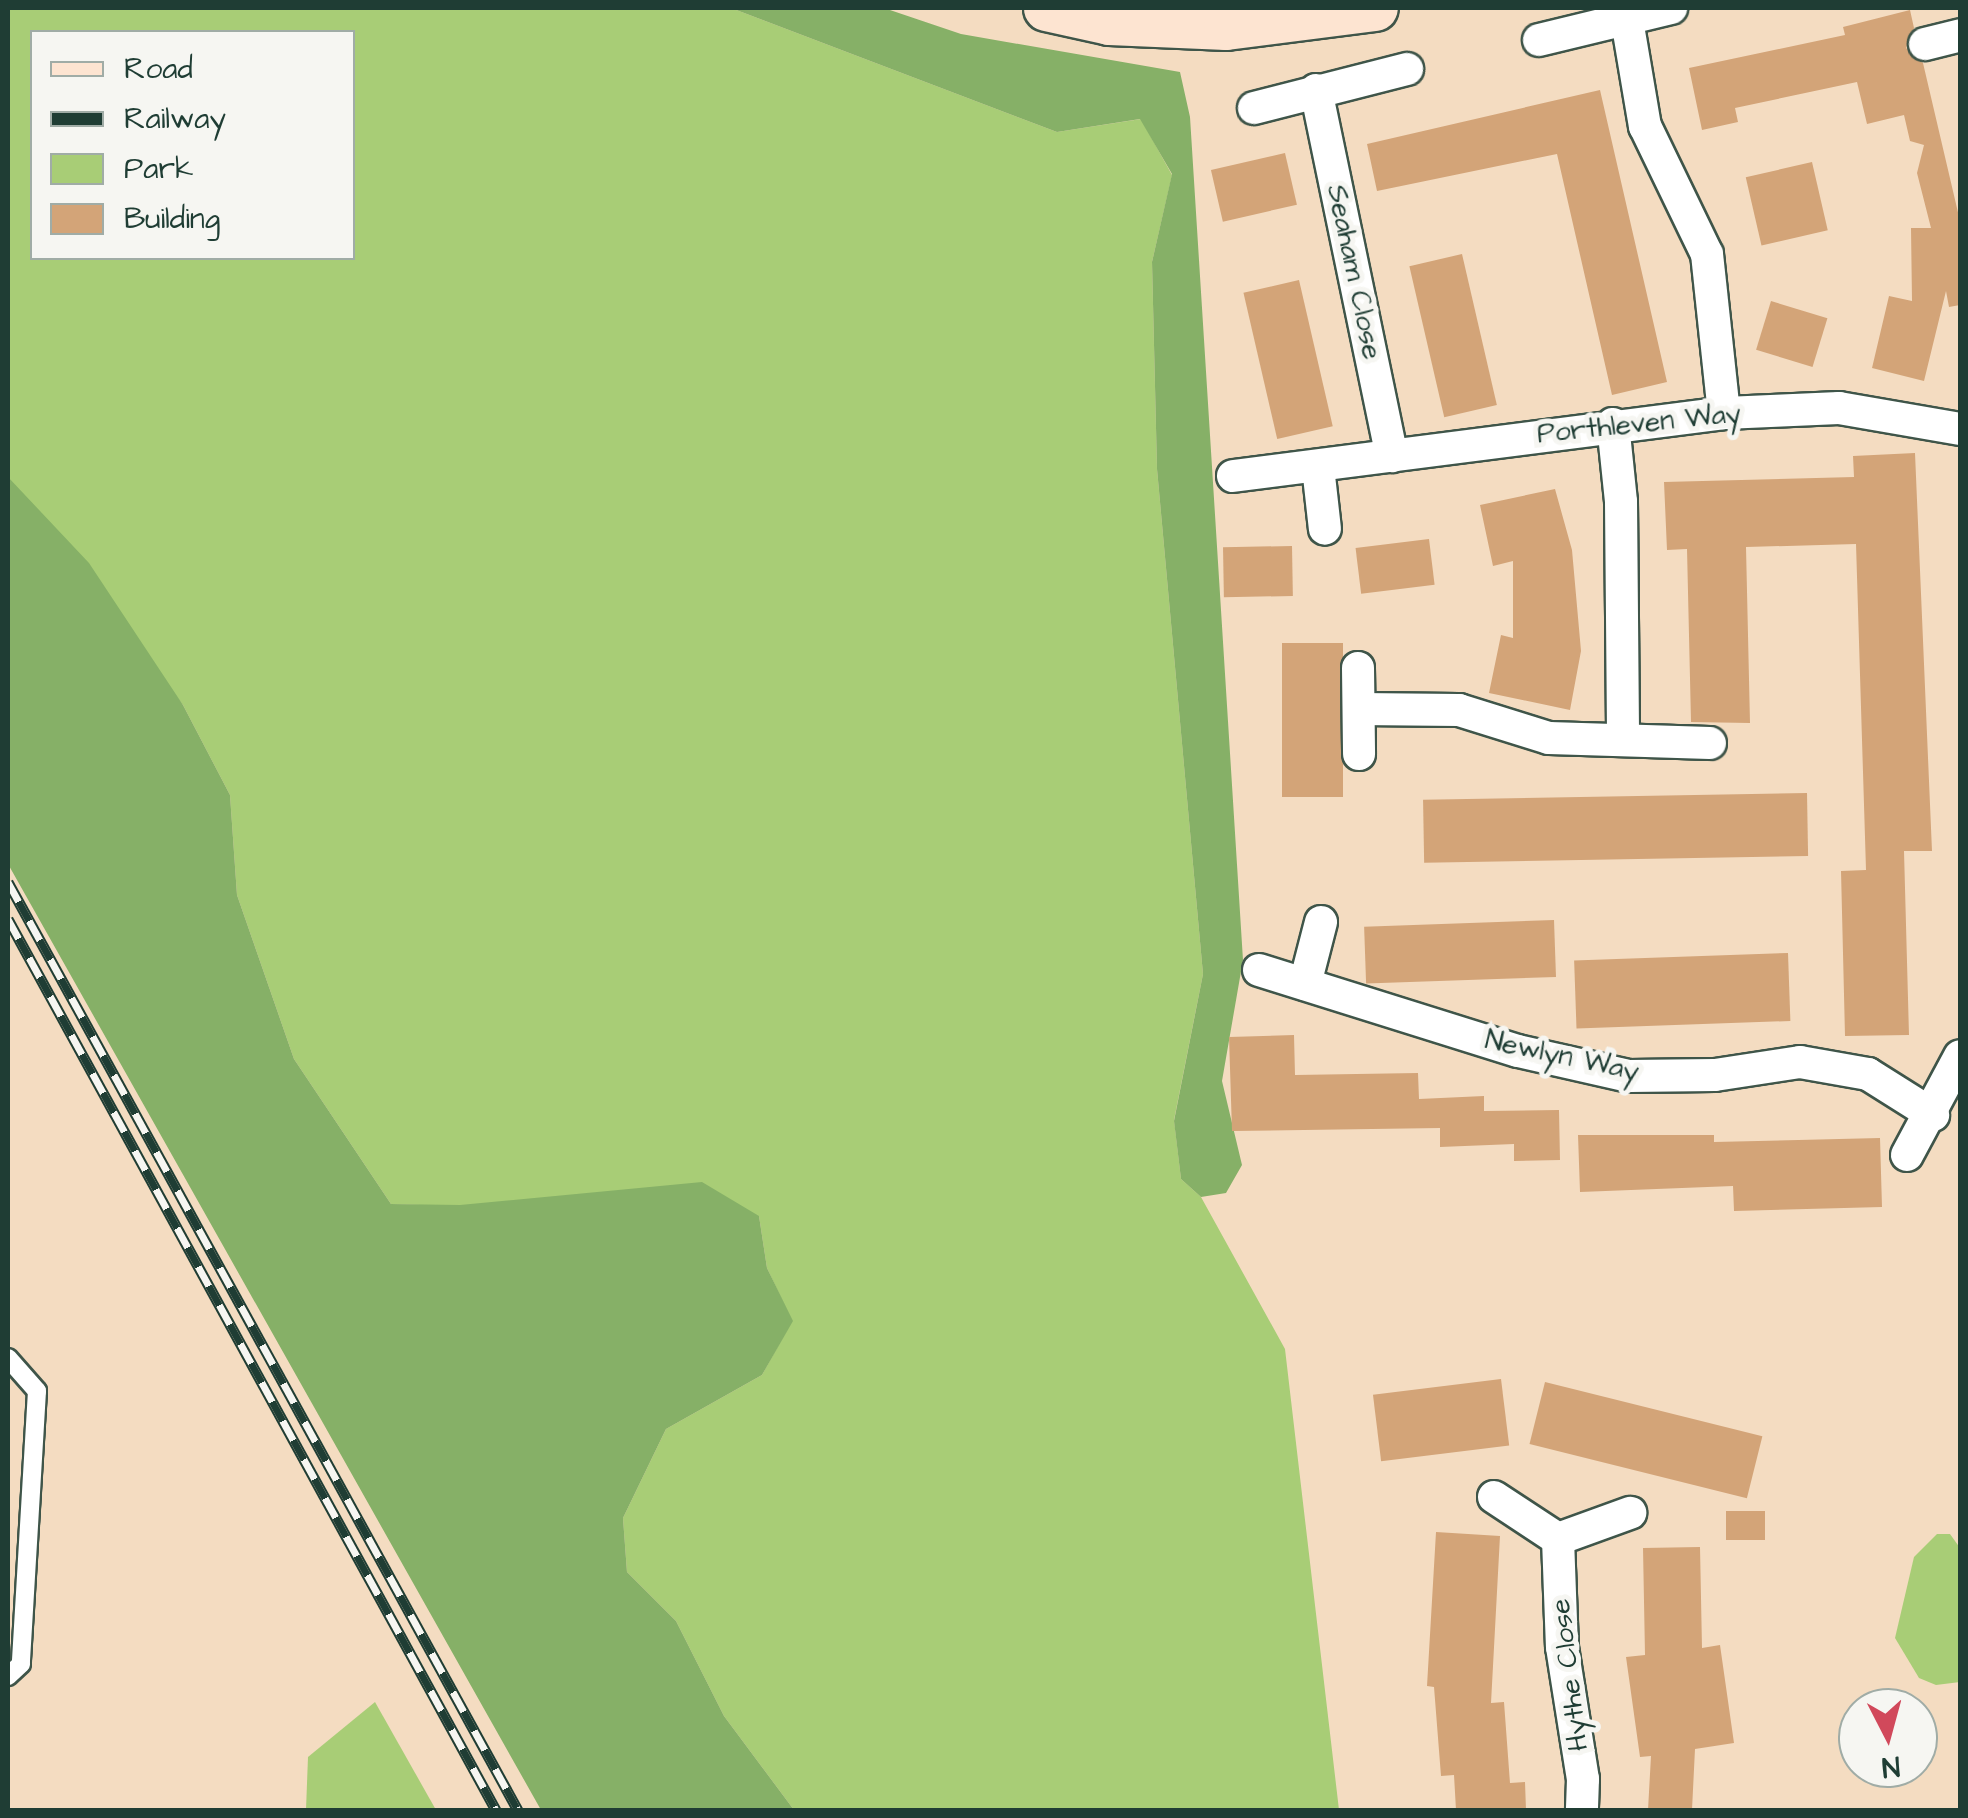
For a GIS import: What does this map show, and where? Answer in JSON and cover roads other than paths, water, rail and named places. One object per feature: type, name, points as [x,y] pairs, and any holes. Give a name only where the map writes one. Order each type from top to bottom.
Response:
[{"type":"street","points":[[1046,8],[1110,22],[1226,27],[1374,8]]},
{"type":"street","points":[[1539,40],[1671,8]]},
{"type":"street","points":[[1626,20],[1645,126],[1708,254],[1724,413]]},
{"type":"street","points":[[1925,44],[1960,35]]},
{"type":"street","points":[[1254,108],[1407,69]]},
{"type":"street","name":"Seaham Close","points":[[1316,90],[1392,456]]},
{"type":"street","name":"Porthleven Way","points":[[1233,476],[1613,424],[1724,413],[1840,408],[1960,429]]},
{"type":"street","points":[[1613,424],[1621,502],[1624,737]]},
{"type":"street","points":[[1318,467],[1325,529]]},
{"type":"street","points":[[1358,668],[1360,754]]},
{"type":"street","points":[[1358,709],[1460,710],[1548,738],[1624,737],[1710,743]]},
{"type":"street","points":[[1305,984],[1321,922]]},
{"type":"street","name":"Newlyn Way","points":[[1259,970],[1518,1051],[1629,1076],[1715,1075],[1800,1062],[1868,1074],[1932,1116]]},
{"type":"street","points":[[1907,1156],[1932,1116],[1960,1056]]},
{"type":"street","points":[[1494,1498],[1558,1539],[1630,1513]]},
{"type":"street","name":"Hythe Close","points":[[1558,1539],[1562,1647],[1583,1780],[1582,1810]]},
{"type":"lane","points":[[8,1358],[36,1391],[21,1664],[8,1676]]},
{"type":"railway","points":[[8,882],[518,1810]]},
{"type":"railway","points":[[8,919],[496,1810]]}]
